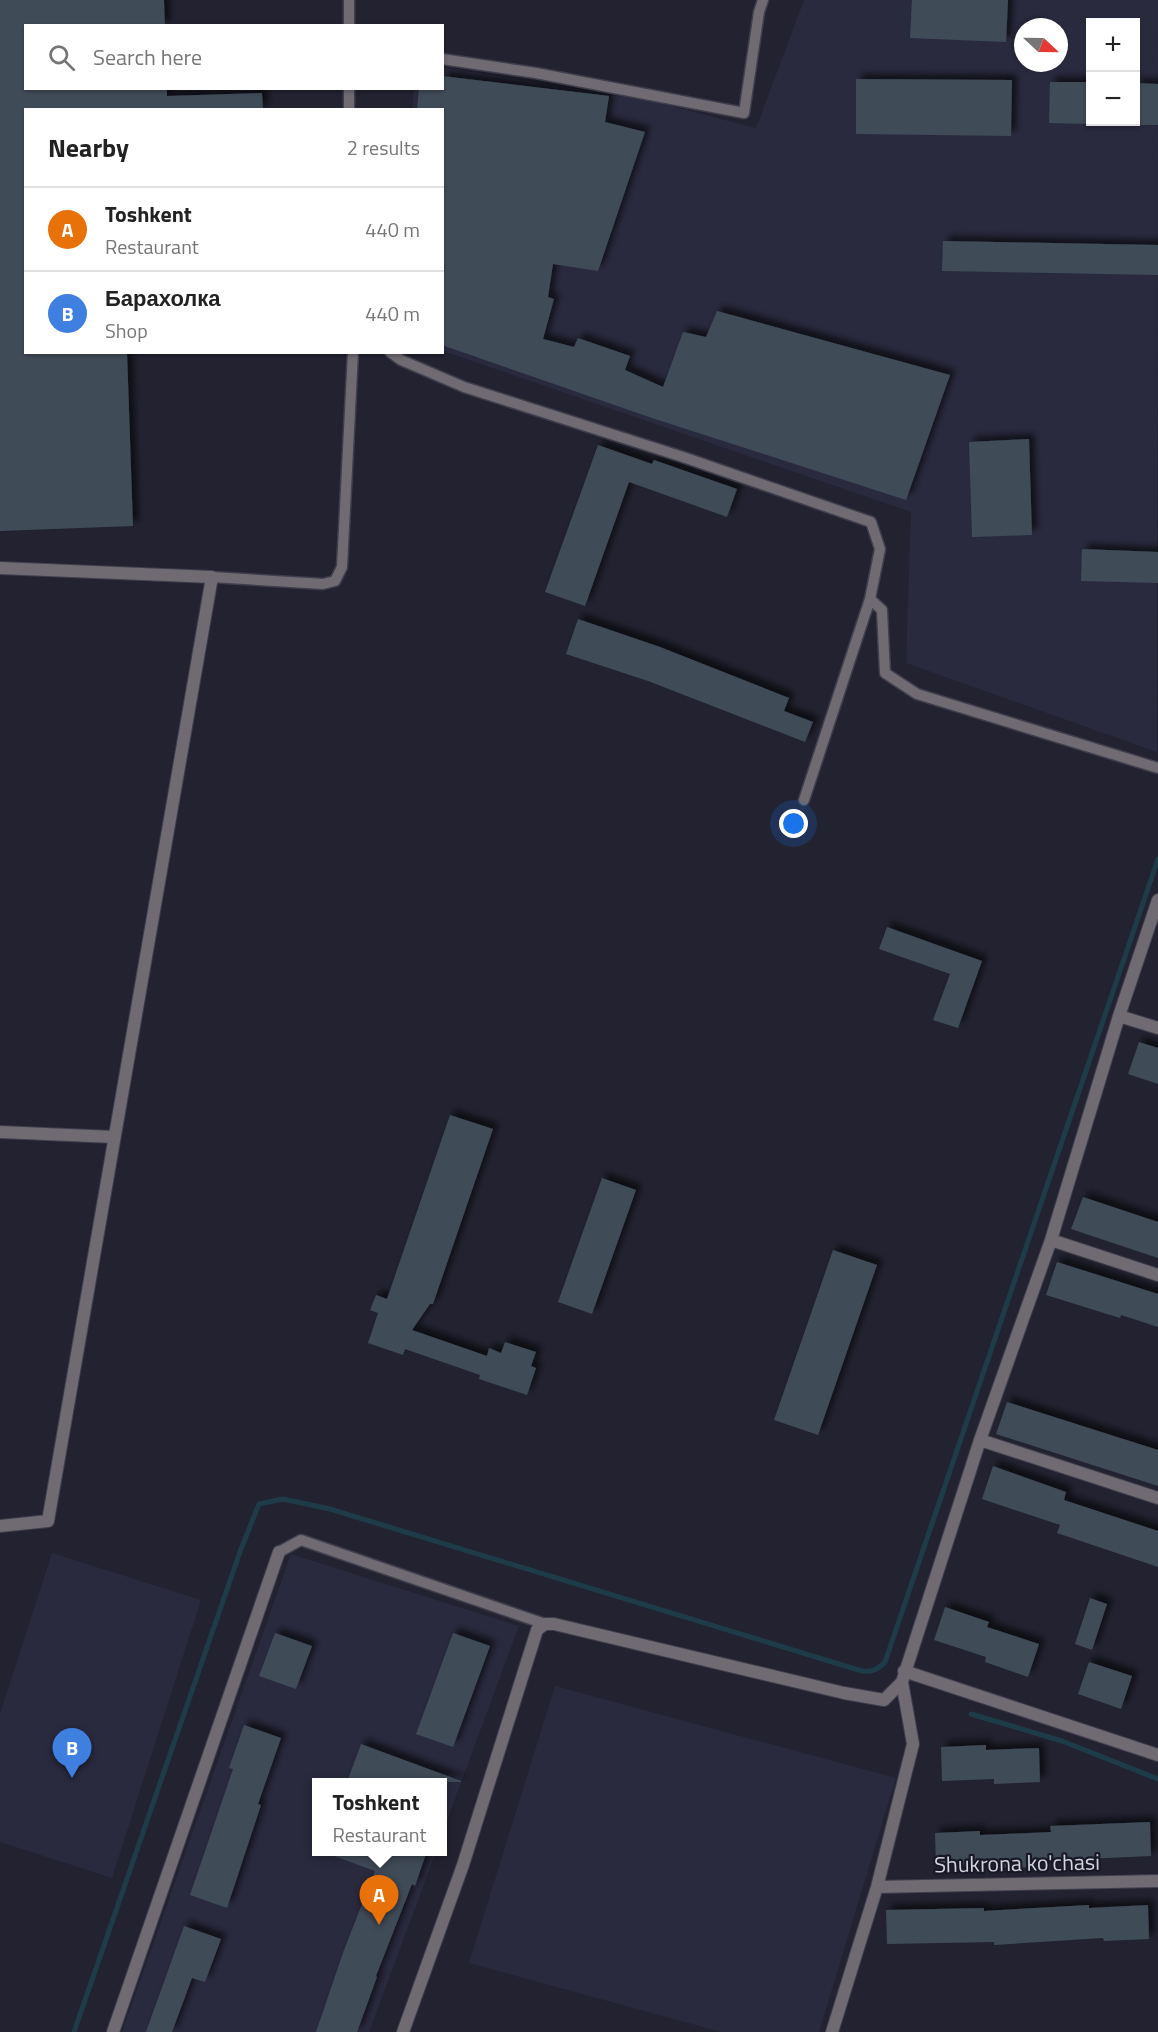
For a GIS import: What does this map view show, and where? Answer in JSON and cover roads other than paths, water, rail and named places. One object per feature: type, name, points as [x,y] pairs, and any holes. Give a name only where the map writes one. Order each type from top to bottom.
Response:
[{"type":"street","points":[[0,568],[212,577],[48,1521],[0,1526]]},
{"type":"street","points":[[402,2032],[463,1865],[537,1630],[545,1624],[554,1623],[844,1693],[884,1700],[903,1676],[980,1440],[1051,1240],[1119,1016],[1158,900]]},
{"type":"street","points":[[1119,1016],[1158,1028]]},
{"type":"street","points":[[0,1132],[114,1137]]},
{"type":"street","points":[[1051,1240],[1158,1275]]},
{"type":"street","points":[[980,1440],[1158,1498]]},
{"type":"street","points":[[113,2032],[279,1552]]},
{"type":"street","points":[[903,1676],[1158,1755]]},
{"type":"street","points":[[832,2032],[877,1887],[913,1744],[903,1676]]},
{"type":"street","name":"Shukrona ko'chasi","points":[[877,1887],[1158,1881]]},
{"type":"lane","points":[[348,24],[349,0]]},
{"type":"lane","points":[[444,59],[536,73],[744,113],[759,12],[763,0]]},
{"type":"lane","points":[[348,90],[349,108]]},
{"type":"lane","points":[[212,577],[323,584],[335,581],[342,567],[353,354]]},
{"type":"lane","points":[[393,354],[401,360],[464,387],[683,457],[871,522],[880,549],[870,599],[804,800]]},
{"type":"lane","points":[[870,599],[882,610],[885,673],[917,694],[1158,768]]},
{"type":"lane","points":[[279,1552],[301,1540],[545,1624]]},
{"type":"waterway","points":[[74,2032],[241,1549],[259,1504],[283,1499],[330,1509],[862,1671],[874,1670],[885,1662],[1158,859]]},
{"type":"waterway","points":[[971,1714],[1062,1741],[1158,1779]]},
{"type":"place","name":"Барахолка","points":[[72,1778]]},
{"type":"place","name":"Toshkent","points":[[379,1925]]}]
